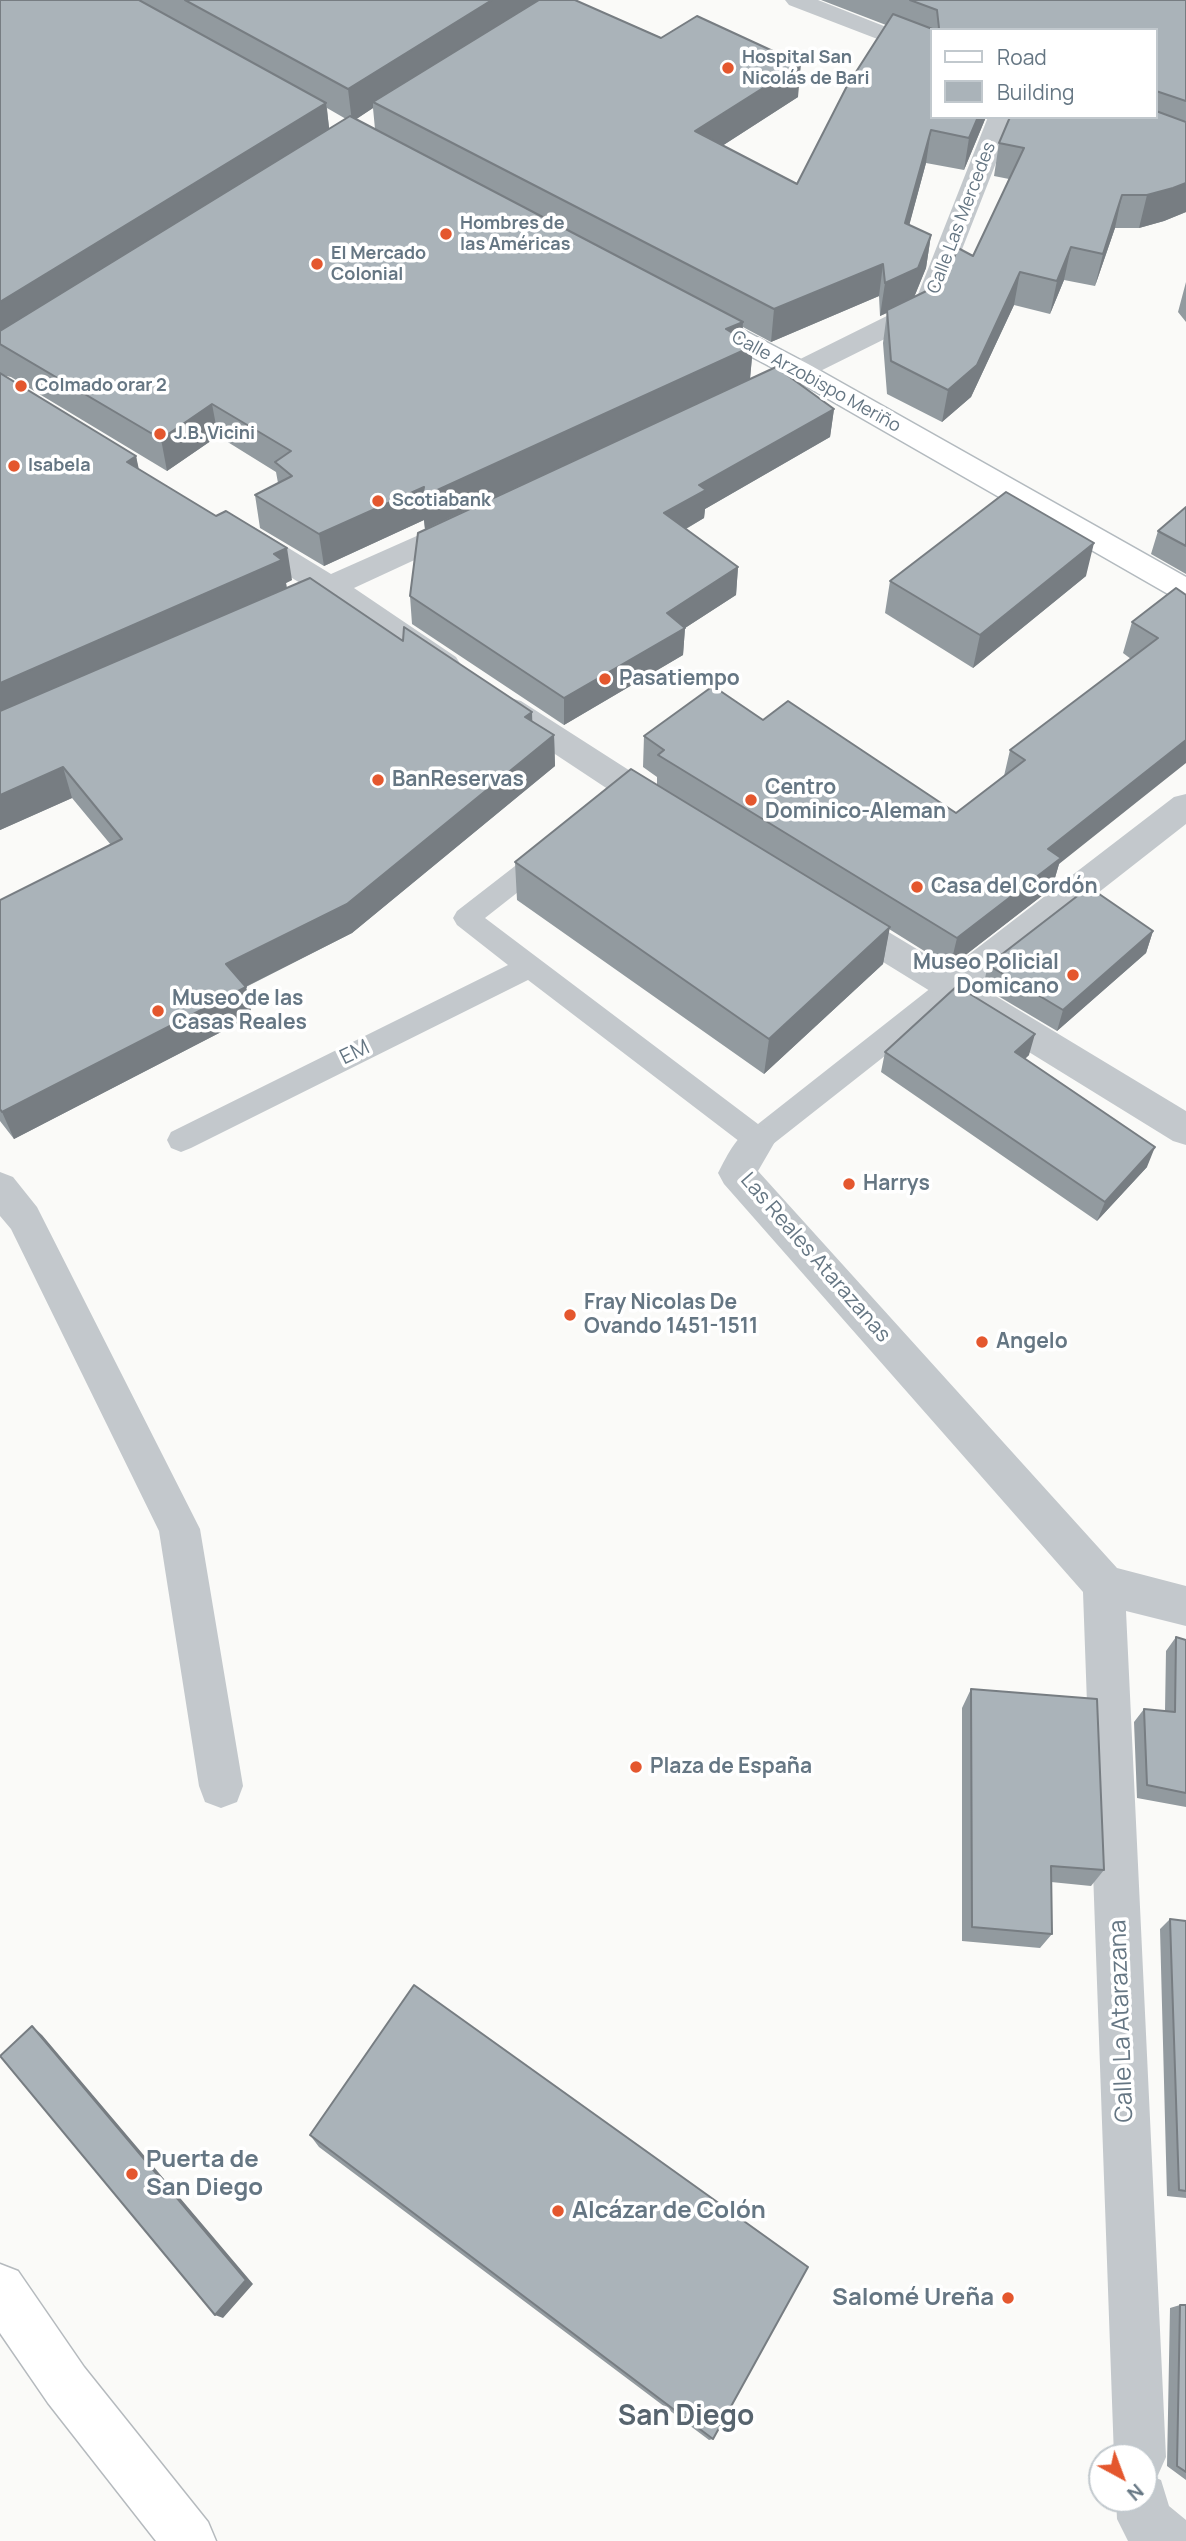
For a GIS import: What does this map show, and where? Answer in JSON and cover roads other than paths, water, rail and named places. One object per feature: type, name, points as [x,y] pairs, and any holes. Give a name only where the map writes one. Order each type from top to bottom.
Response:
[{"type":"street","points":[[797,0],[930,52]]},
{"type":"street","name":"Calle Las Mercedes","points":[[736,400],[927,307],[1000,119]]},
{"type":"street","name":"Calle Arzobispo Meriño","points":[[688,312],[800,371],[1186,591]]},
{"type":"street","points":[[292,604],[495,511]]},
{"type":"street","points":[[212,515],[330,587],[481,689],[622,798],[691,826]]},
{"type":"street","points":[[951,988],[1186,806]]},
{"type":"street","points":[[809,900],[1186,1130]]},
{"type":"street","name":"Las Reales Atarazanas","points":[[758,1140],[737,1173],[1104,1586]]},
{"type":"street","points":[[0,1188],[24,1218],[179,1529],[221,1786]]},
{"type":"street","points":[[1104,1586],[1186,1606]]},
{"type":"street","name":"Calle La Atarazana","points":[[1104,1586],[1139,2443]]},
{"type":"street","points":[[0,2289],[66,2385],[189,2541]]},
{"type":"street","points":[[1143,2513],[1143,2519],[1170,2541]]},
{"type":"lane","name":"Las Reales Atarazanas","points":[[570,838],[466,918],[758,1140]]},
{"type":"lane","name":"EM","points":[[181,1140],[529,967]]},
{"type":"lane","points":[[758,1140],[951,988]]},
{"type":"place","name":"Hospital San Nicolás de Bari","points":[[728,68]]},
{"type":"place","name":"Hombres de las Américas","points":[[446,234]]},
{"type":"place","name":"El Mercado Colonial","points":[[317,264]]},
{"type":"place","name":"Colmado orar 2","points":[[21,386]]},
{"type":"place","name":"J.B. Vicini","points":[[160,434]]},
{"type":"place","name":"Isabela","points":[[14,466]]},
{"type":"place","name":"Scotiabank","points":[[378,501]]},
{"type":"place","name":"Pasatiempo","points":[[605,679]]},
{"type":"place","name":"BanReservas","points":[[378,780]]},
{"type":"place","name":"Centro Dominico-Aleman","points":[[751,800]]},
{"type":"place","name":"Casa del Cordón","points":[[917,887]]},
{"type":"place","name":"Museo Policial Domicano","points":[[1073,975]]},
{"type":"place","name":"Museo de las Casas Reales","points":[[158,1011]]},
{"type":"place","name":"Harrys","points":[[849,1184]]},
{"type":"place","name":"Fray Nicolas De Ovando 1451-1511","points":[[570,1315]]},
{"type":"place","name":"Angelo","points":[[982,1342]]},
{"type":"place","name":"Plaza de España","points":[[636,1767]]},
{"type":"place","name":"Puerta de San Diego","points":[[132,2174]]},
{"type":"place","name":"Alcázar de Colón","points":[[558,2211]]},
{"type":"place","name":"Salomé Ureña","points":[[1008,2298]]},
{"type":"district","name":"San Diego","points":[[686,2417]]}]
